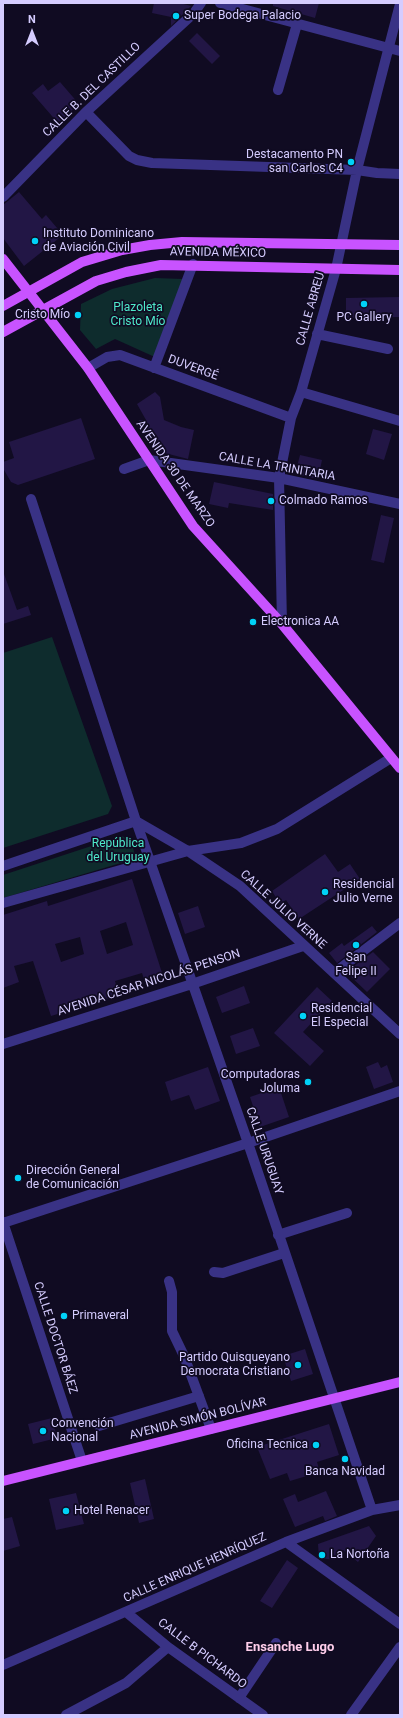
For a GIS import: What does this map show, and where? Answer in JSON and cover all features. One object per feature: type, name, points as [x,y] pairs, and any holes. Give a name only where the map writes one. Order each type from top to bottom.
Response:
[{"type":"main road","name":"AVENIDA MÉXICO","points":[[3,306],[82,262],[122,250],[150,245],[182,242],[400,245]]},
{"type":"main road","name":"AVENIDA 30 DE MARZO","points":[[3,259],[88,368],[193,526],[282,624],[400,768]]},
{"type":"main road","name":"AVENIDA MÉXICO","points":[[3,332],[43,309],[96,282],[126,272],[161,265],[193,264],[400,270]]},
{"type":"main road","name":"AVENIDA SIMÓN BOLÍVAR","points":[[3,1481],[400,1382]]},
{"type":"street","name":"CALLE B. DEL CASTILLO","points":[[3,197],[86,112],[194,13],[201,3]]},
{"type":"street","points":[[220,3],[400,51]]},
{"type":"street","name":"CALLE ABREU","points":[[282,624],[279,478],[291,418],[301,392],[336,269],[357,170],[400,4]]},
{"type":"street","points":[[278,90],[297,24]]},
{"type":"street","points":[[86,112],[128,156],[137,160],[152,163],[357,170],[400,174]]},
{"type":"street","points":[[154,368],[193,264]]},
{"type":"street","points":[[317,334],[388,349]]},
{"type":"street","name":"DUVERGÉ","points":[[88,368],[107,357],[120,355],[291,418]]},
{"type":"street","points":[[301,392],[400,421]]},
{"type":"street","points":[[124,469],[149,460]]},
{"type":"street","name":"CALLE LA TRINITARIA","points":[[149,460],[279,478],[400,504]]},
{"type":"street","name":"CALLE URUGUAY","points":[[31,499],[136,821],[248,1144],[333,1399],[372,1510]]},
{"type":"street","points":[[3,903],[188,851],[240,842],[277,829],[391,758]]},
{"type":"street","points":[[3,866],[136,821]]},
{"type":"street","name":"CALLE JULIO VERNE","points":[[136,821],[188,851],[240,886],[303,946],[400,1034]]},
{"type":"street","points":[[334,973],[400,923]]},
{"type":"street","name":"AVENIDA CÉSAR NICOLÁS PENSON","points":[[3,1044],[192,984],[303,946]]},
{"type":"street","points":[[3,1223],[248,1144],[400,1091]]},
{"type":"street","points":[[278,1235],[347,1213]]},
{"type":"street","name":"CALLE DOCTOR BÁEZ","points":[[3,1223],[82,1461]]},
{"type":"street","points":[[214,1272],[223,1273],[284,1253]]},
{"type":"street","points":[[169,1281],[172,1292],[172,1331],[184,1356],[211,1429]]},
{"type":"street","points":[[99,1426],[199,1396]]},
{"type":"street","name":"CALLE ENRIQUE HENRÍQUEZ","points":[[3,1665],[286,1542],[372,1510],[400,1505]]},
{"type":"street","points":[[286,1542],[400,1624]]},
{"type":"street","name":"CALLE B PICHARDO","points":[[126,1612],[168,1646],[263,1715]]},
{"type":"street","points":[[239,1698],[276,1642]]},
{"type":"street","points":[[66,1715],[126,1683],[168,1646]]},
{"type":"street","points":[[351,1715],[400,1647]]},
{"type":"green space","name":"Plazoleta Cristo Mío","points":[[155,278],[183,279],[157,358],[115,339],[96,349],[80,330],[81,304],[112,289]]},
{"type":"green space","points":[[52,637],[112,806],[108,814],[3,848],[3,653]]},
{"type":"green space","name":"República del Uruguay","points":[[122,836],[131,841],[135,855],[131,860],[3,898],[3,875]]},
{"type":"building","points":[[154,3],[180,3],[191,6],[171,26],[171,17],[152,13]]},
{"type":"building","points":[[273,3],[319,3],[315,18],[273,6]]},
{"type":"building","points":[[197,33],[220,56],[212,64],[189,41]]},
{"type":"building","points":[[60,82],[79,104],[58,123],[32,93],[43,84],[48,91]]},
{"type":"building","points":[[19,192],[42,219],[46,215],[63,235],[24,266],[3,238],[3,205]]},
{"type":"building","points":[[400,297],[400,317],[346,318],[346,298]]},
{"type":"building","points":[[155,392],[160,397],[164,420],[181,427],[194,430],[188,459],[157,451],[139,420],[146,420],[137,404]]},
{"type":"building","points":[[81,418],[95,459],[18,485],[11,482],[4,470],[3,462],[14,458],[9,442]]},
{"type":"building","points":[[373,429],[392,434],[384,460],[366,454]]},
{"type":"building","points":[[300,455],[322,460],[318,479],[295,474]]},
{"type":"building","points":[[214,482],[273,494],[273,510],[229,503],[228,508],[209,504]]},
{"type":"building","points":[[381,515],[394,518],[384,563],[371,560]]},
{"type":"building","points":[[4,574],[17,610],[28,606],[31,615],[3,624]]},
{"type":"building","points":[[325,854],[338,872],[350,864],[360,879],[299,919],[286,900],[280,904],[272,891]]},
{"type":"building","points":[[132,879],[163,976],[145,982],[142,973],[115,981],[119,995],[51,1016],[33,961],[14,966],[19,982],[3,988],[3,915],[47,901],[48,906]],"holes":[[[126,922],[133,945],[107,954],[100,931]],[[80,937],[84,954],[61,962],[55,944]]]},
{"type":"building","points":[[198,906],[205,927],[185,934],[178,913]]},
{"type":"building","name":"San Felipe II","points":[[372,926],[377,932],[337,963],[329,953],[342,943],[344,946]]},
{"type":"building","points":[[373,952],[390,969],[367,992],[346,972]]},
{"type":"building","points":[[244,986],[250,1003],[222,1013],[216,997]]},
{"type":"building","name":"Residencial El Especial","points":[[317,987],[332,1001],[303,1032],[324,1051],[310,1066],[274,1033]]},
{"type":"building","points":[[253,1028],[260,1046],[236,1054],[230,1036]]},
{"type":"building","points":[[378,1062],[381,1068],[387,1065],[393,1082],[374,1089],[366,1067]]},
{"type":"building","points":[[208,1067],[220,1101],[195,1110],[189,1095],[171,1101],[165,1082]]},
{"type":"building","points":[[279,1087],[289,1117],[260,1127],[250,1097]]},
{"type":"building","name":"Partido Quisqueyano Democrata Cristiano","points":[[305,1349],[313,1374],[291,1381],[283,1356]]},
{"type":"building","name":"Convención Nacional","points":[[52,1418],[57,1438],[33,1444],[28,1424]]},
{"type":"building","points":[[329,1424],[339,1455],[317,1462],[320,1472],[290,1481],[287,1473],[270,1479],[257,1447]]},
{"type":"building","points":[[145,1479],[154,1519],[139,1523],[130,1483]]},
{"type":"building","points":[[326,1491],[337,1516],[325,1521],[323,1516],[295,1527],[283,1499],[295,1494],[298,1502]]},
{"type":"building","name":"Hotel Renacer","points":[[76,1493],[84,1524],[56,1530],[49,1499]]},
{"type":"building","points":[[12,1517],[20,1546],[3,1551],[3,1519]]},
{"type":"building","points":[[369,1526],[376,1536],[358,1562],[343,1550],[335,1560],[319,1558],[318,1544]]},
{"type":"building","points":[[287,1560],[298,1568],[272,1608],[260,1601]]},
{"type":"place","name":"Super Bodega Palacio","points":[[176,16]]},
{"type":"place","name":"Destacamento PN san Carlos C4","points":[[351,162]]},
{"type":"place","name":"Instituto Dominicano de Aviación Civil","points":[[35,241]]},
{"type":"place","name":"PC Gallery","points":[[364,304]]},
{"type":"place","name":"Cristo Mío","points":[[78,315]]},
{"type":"place","name":"Colmado Ramos","points":[[271,501]]},
{"type":"place","name":"Electronica AA","points":[[253,622]]},
{"type":"place","name":"Residencial Julio Verne","points":[[325,892]]},
{"type":"place","name":"San Felipe II","points":[[356,945]]},
{"type":"place","name":"Residencial El Especial","points":[[303,1016]]},
{"type":"place","name":"Computadoras Joluma","points":[[308,1082]]},
{"type":"place","name":"Dirección General de Comunicación","points":[[18,1178]]},
{"type":"place","name":"Primaveral","points":[[64,1316]]},
{"type":"place","name":"Partido Quisqueyano Democrata Cristiano","points":[[298,1365]]},
{"type":"place","name":"Convención Nacional","points":[[43,1431]]},
{"type":"place","name":"Oficina Tecnica","points":[[316,1445]]},
{"type":"place","name":"Banca Navidad","points":[[345,1459]]},
{"type":"place","name":"Hotel Renacer","points":[[66,1511]]},
{"type":"place","name":"La Nortoña","points":[[322,1555]]},
{"type":"district","name":"Ensanche Lugo","points":[[290,1648]]}]
